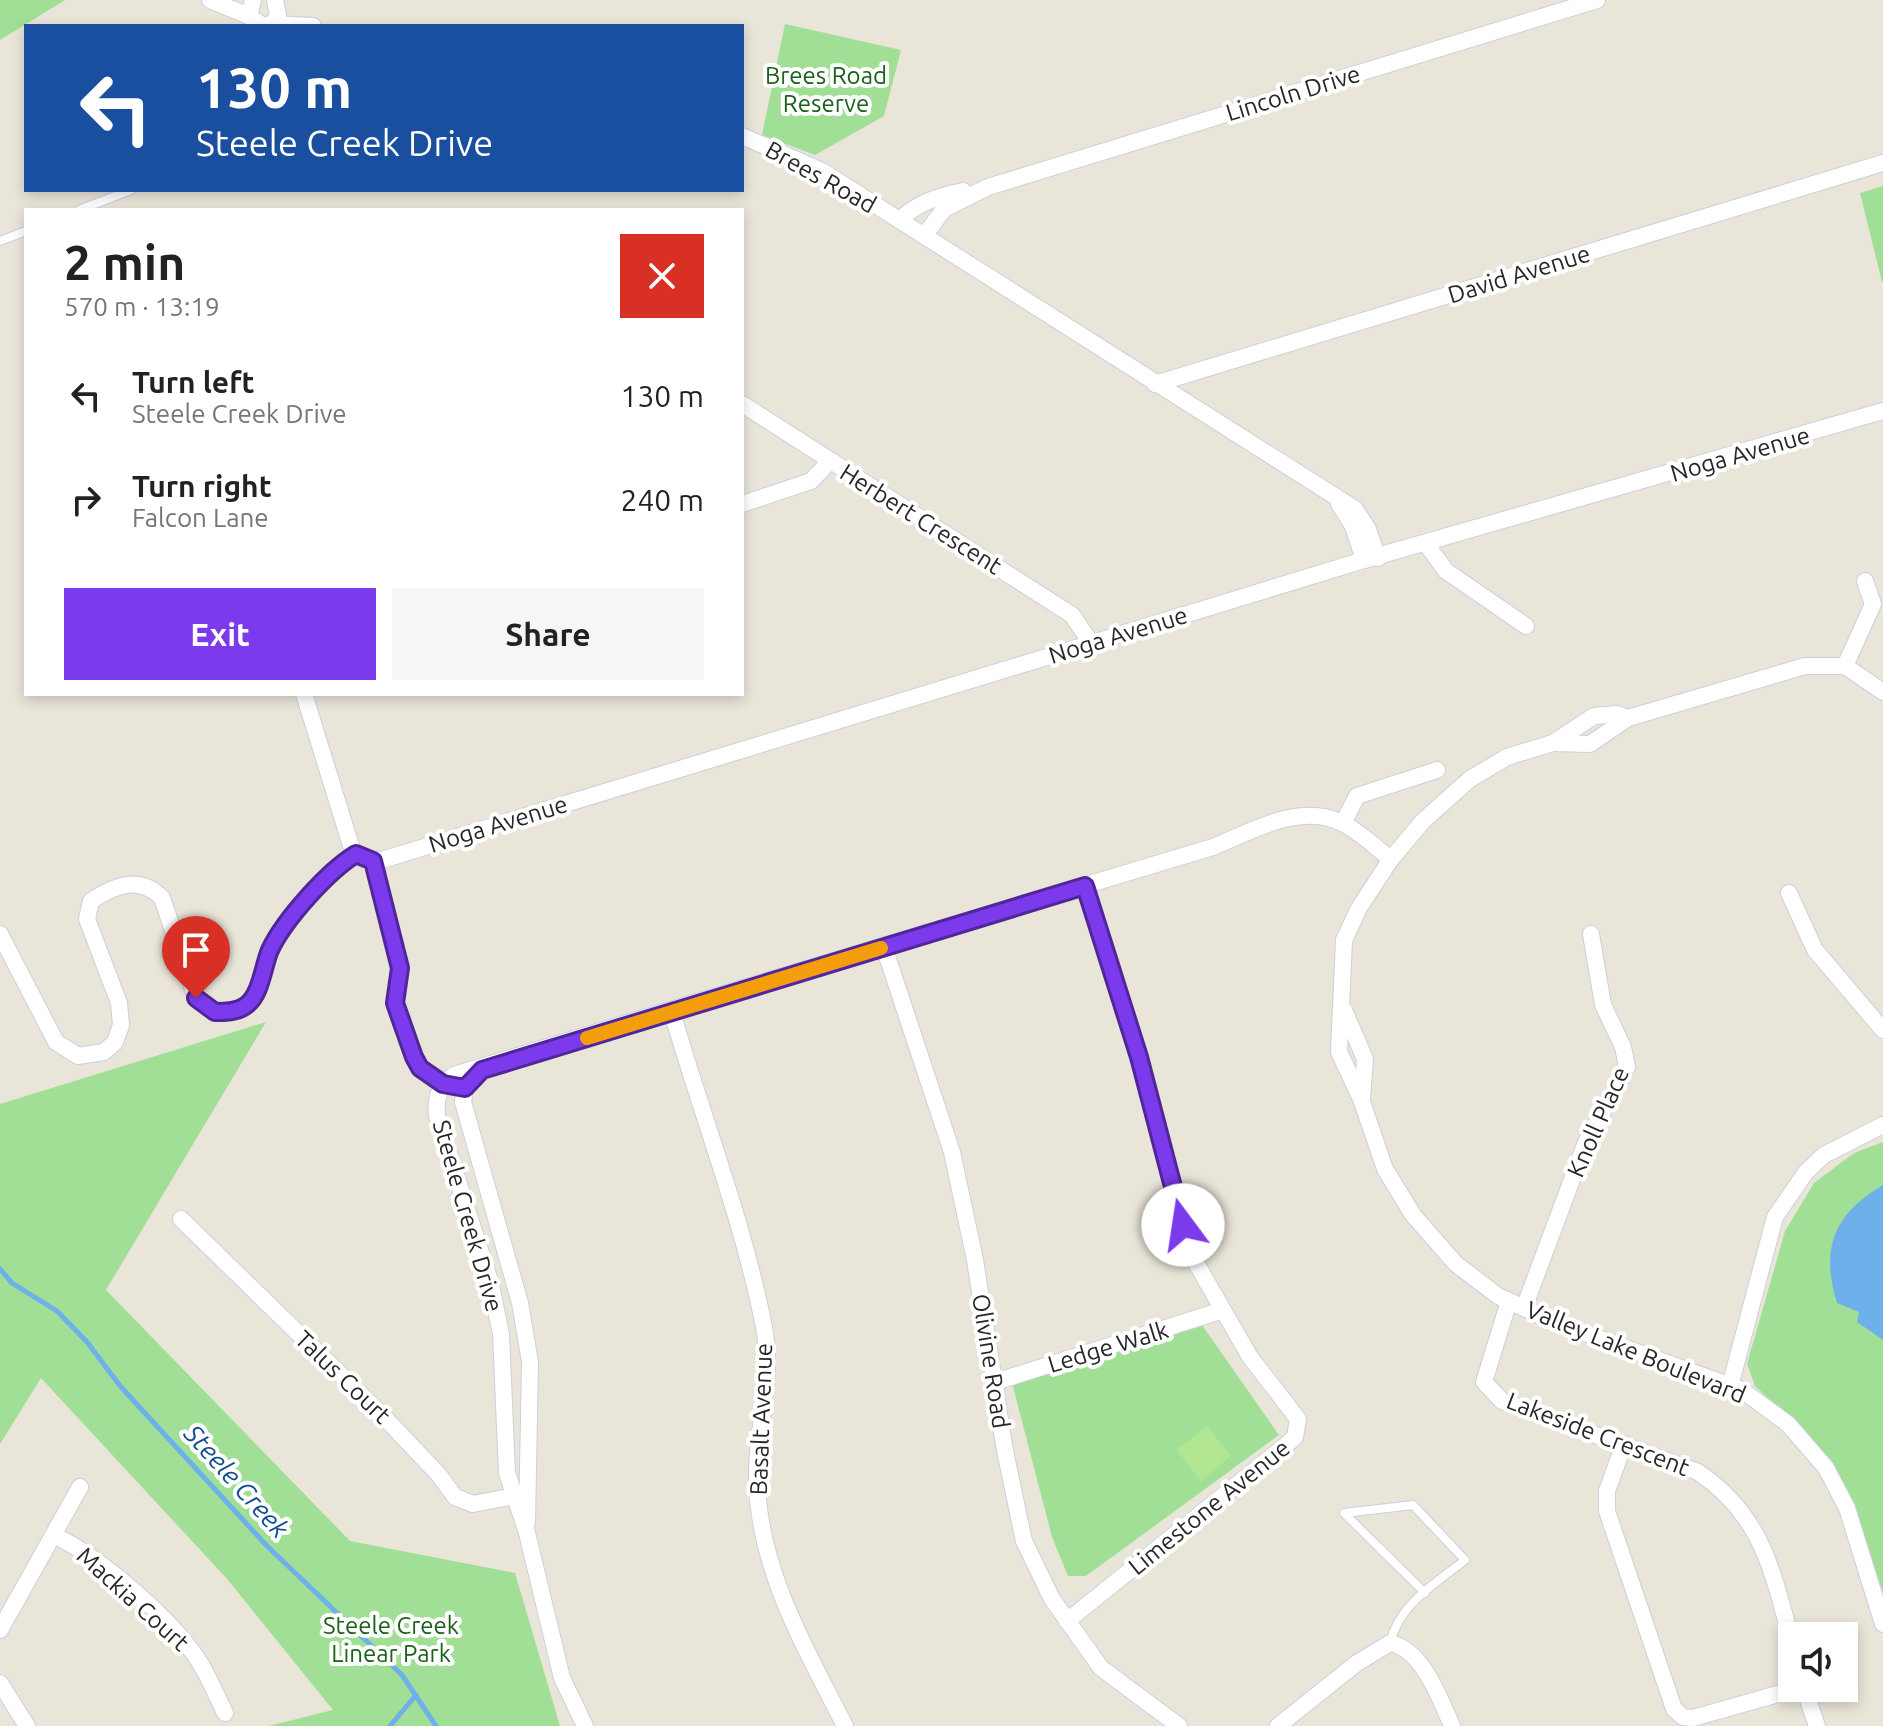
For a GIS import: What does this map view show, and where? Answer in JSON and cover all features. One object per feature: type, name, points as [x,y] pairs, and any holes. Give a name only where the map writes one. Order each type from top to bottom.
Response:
[{"type":"street","points":[[211,0],[255,17],[301,24]]},
{"type":"street","name":"Lincoln Drive","points":[[899,220],[932,198],[988,187],[1597,0]]},
{"type":"street","points":[[255,17],[278,16],[277,3]]},
{"type":"street","points":[[277,3],[307,24]]},
{"type":"street","name":"Brees Road","points":[[744,137],[806,162],[899,220]]},
{"type":"street","name":"David Avenue","points":[[1155,384],[1883,163]]},
{"type":"street","name":"Lincoln Drive","points":[[924,236],[944,209],[988,187]]},
{"type":"street","points":[[899,220],[1337,501],[1355,509],[1368,529],[1371,559]]},
{"type":"street","name":"Herbert Crescent","points":[[744,405],[1072,615],[1091,643]]},
{"type":"street","name":"Noga Avenue","points":[[373,861],[1371,559],[1883,411]]},
{"type":"street","points":[[744,503],[811,481],[830,461]]},
{"type":"street","points":[[1427,545],[1446,571],[1526,626]]},
{"type":"street","points":[[1865,581],[1873,604],[1845,666],[1883,692]]},
{"type":"street","name":"Valley Lake Boulevard","points":[[1553,743],[1590,744],[1628,718],[1783,671],[1845,666]]},
{"type":"street","points":[[305,696],[346,834],[356,854],[373,861],[399,960],[395,1003],[401,1024],[420,1068],[443,1084],[465,1088]]},
{"type":"street","name":"Valley Lake Boulevard","points":[[1628,718],[1617,714],[1594,716],[1553,743],[1507,757],[1470,779],[1423,821],[1391,859],[1359,908],[1344,940],[1339,1052],[1361,1099],[1385,1169],[1413,1215],[1456,1264],[1516,1304],[1742,1390],[1788,1424],[1826,1468],[1847,1508],[1883,1624]]},
{"type":"street","points":[[1343,823],[1357,796],[1437,770]]},
{"type":"street","name":"Steele Creek Drive","points":[[585,1726],[562,1678],[527,1533],[514,1496],[504,1447],[505,1381],[501,1334],[490,1281],[437,1116],[436,1103],[443,1084],[454,1075],[482,1070],[1213,847],[1278,821],[1317,814],[1343,823],[1391,859]]},
{"type":"street","points":[[0,934],[56,1042],[78,1056],[92,1055],[104,1052],[115,1042],[121,1025],[119,1003],[87,919],[91,901],[124,885],[140,884],[153,889],[162,898],[196,998],[215,1012],[230,1012],[245,1006],[253,998],[276,940],[314,892],[341,864],[356,854]]},
{"type":"street","name":"Limestone Avenue","points":[[1067,1621],[1295,1437],[1298,1419],[1250,1357],[1220,1311],[1187,1239],[1139,1057],[1085,886]]},
{"type":"street","points":[[1789,893],[1815,950],[1883,1030]]},
{"type":"street","name":"Knoll Place","points":[[1516,1304],[1586,1142],[1627,1067],[1623,1047],[1603,1005],[1591,934]]},
{"type":"street","name":"Olivine Road","points":[[884,947],[952,1152],[1024,1541],[1052,1599],[1101,1668],[1179,1726]]},
{"type":"street","name":"Basalt Avenue","points":[[672,1012],[714,1147],[764,1327],[766,1387],[756,1482],[765,1550],[777,1587],[845,1726]]},
{"type":"street","name":"Steele Creek Drive","points":[[482,1070],[465,1088],[465,1121],[520,1303],[530,1362],[527,1533]]},
{"type":"street","points":[[1730,1386],[1775,1217],[1806,1172],[1824,1155],[1883,1125]]},
{"type":"street","name":"Talus Court","points":[[181,1219],[385,1418],[439,1475],[455,1497],[473,1504],[514,1496]]},
{"type":"street","name":"Lakeside Crescent","points":[[1516,1304],[1484,1382],[1502,1401],[1698,1472],[1725,1490],[1746,1514],[1761,1540],[1786,1622]]},
{"type":"street","name":"Ledge Walk","points":[[995,1382],[1220,1311]]},
{"type":"street","points":[[1624,1444],[1607,1491],[1607,1511],[1674,1709],[1683,1717],[1693,1718],[1778,1695]]},
{"type":"street","points":[[0,1630],[80,1487]]},
{"type":"street","name":"Mackia Court","points":[[55,1536],[113,1574],[174,1631],[200,1663],[225,1713]]},
{"type":"street","points":[[1278,1726],[1357,1663],[1390,1643],[1401,1645],[1416,1658],[1452,1726]]},
{"type":"street","name":"Basalt Avenue","points":[[824,1681],[857,1726]]},
{"type":"street","points":[[0,1683],[27,1726]]},
{"type":"street","points":[[1808,1702],[1817,1726]]},
{"type":"lane","points":[[84,208],[126,192]]},
{"type":"lane","points":[[0,241],[24,232]]},
{"type":"lane","points":[[1390,1643],[1403,1610],[1425,1593],[1465,1560],[1413,1505],[1344,1513],[1425,1593]]},
{"type":"green space","points":[[0,0],[65,0],[24,24],[0,40]]},
{"type":"green space","name":"Brees Road Reserve","points":[[785,24],[901,50],[884,116],[815,155],[762,135]]},
{"type":"green space","points":[[1883,186],[1883,282],[1882,282],[1860,193]]},
{"type":"green space","name":"Steele Creek Linear Park","points":[[266,1022],[106,1290],[350,1541],[515,1573],[560,1726],[269,1726],[333,1710],[228,1580],[41,1378],[0,1444],[0,1104]]},
{"type":"green space","points":[[1883,1142],[1883,1592],[1848,1492],[1812,1440],[1755,1386],[1747,1364],[1785,1231],[1814,1183],[1854,1153]]},
{"type":"green space","points":[[1195,1315],[1279,1435],[1086,1576],[1068,1576],[1052,1537],[1010,1375]]},
{"type":"green space","points":[[1207,1426],[1231,1456],[1201,1481],[1177,1450]]},
{"type":"water","points":[[1883,1185],[1883,1340],[1857,1322],[1859,1312],[1837,1303],[1830,1265],[1835,1234],[1842,1221],[1866,1196]]},
{"type":"waterway","name":"Steele Creek","points":[[0,1269],[12,1283],[57,1311],[87,1342],[121,1387],[267,1546],[402,1675],[436,1726]]},
{"type":"waterway","points":[[390,1726],[416,1695]]},
{"type":"slow traffic","points":[[587,1038],[881,948]]},
{"type":"route","points":[[196,998],[215,1012],[230,1012],[245,1006],[253,998],[276,940],[314,892],[341,864],[356,854],[373,861],[400,968],[395,1003],[414,1057],[420,1068],[443,1084],[465,1088],[482,1070],[1085,886],[1139,1057],[1183,1225]]}]
